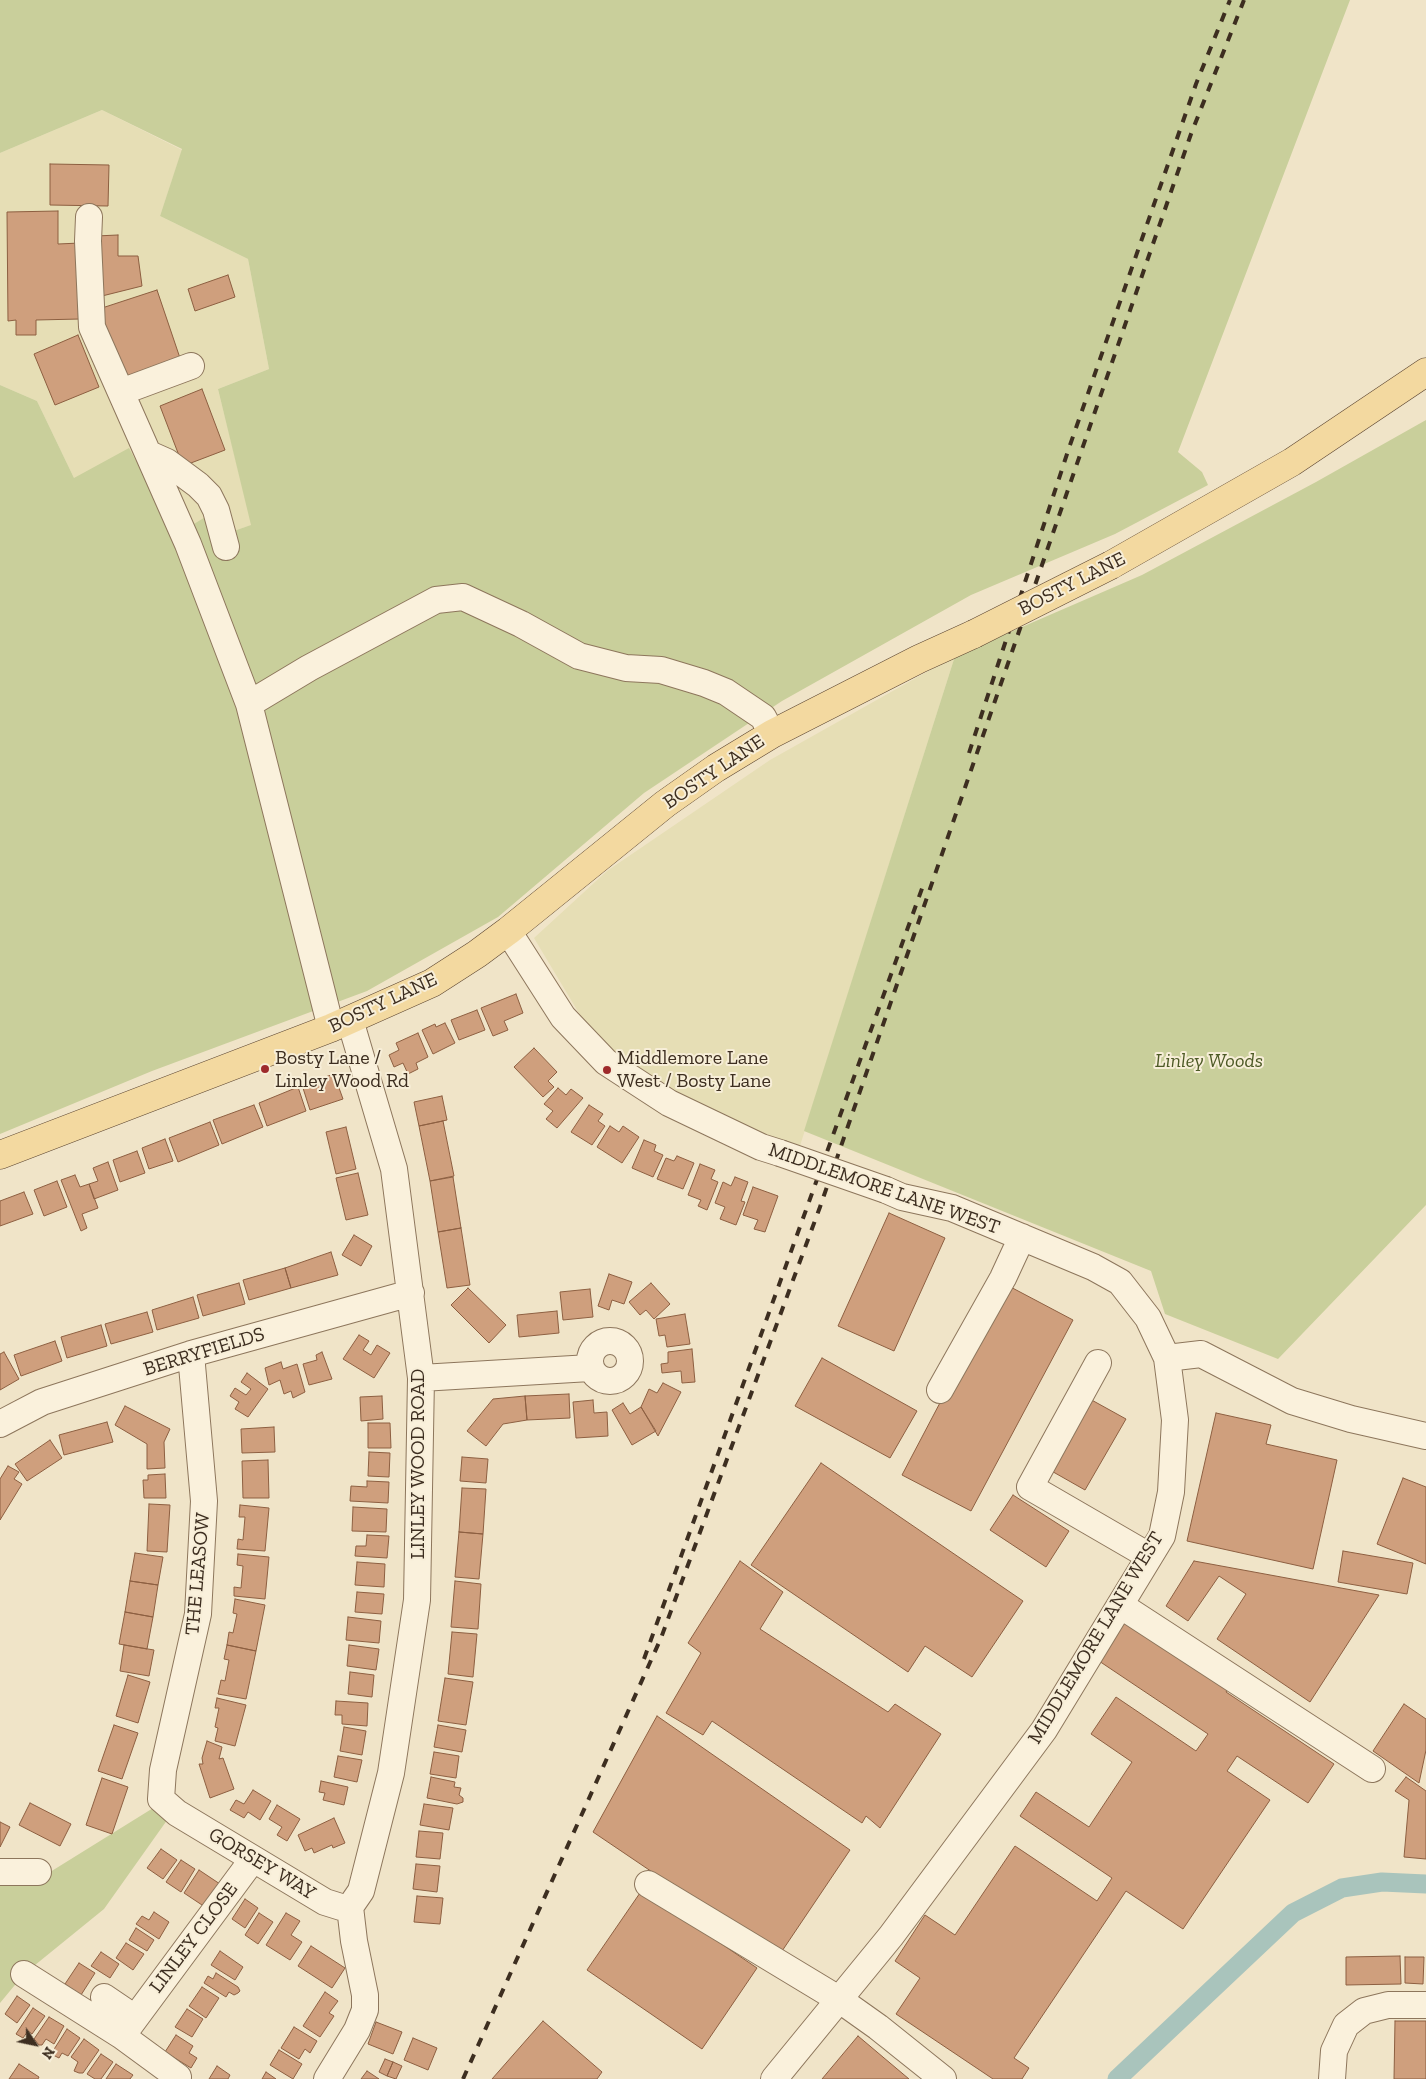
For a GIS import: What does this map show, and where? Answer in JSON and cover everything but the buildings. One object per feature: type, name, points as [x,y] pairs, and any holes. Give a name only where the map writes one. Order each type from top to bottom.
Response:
[{"type":"main road","name":"BOSTY LANE","points":[[0,1155],[340,1024],[432,983],[508,931],[664,804],[716,768],[772,734],[1111,564],[1292,462],[1426,372]]},
{"type":"street","name":"LINLEY WOOD ROAD","points":[[89,217],[88,250],[92,326],[188,544],[248,704],[340,1024],[394,1169],[412,1293],[421,1378],[417,1600],[391,1773],[361,1891],[350,1907]]},
{"type":"street","points":[[121,392],[191,366]]},
{"type":"street","points":[[149,454],[167,462],[198,485],[209,496],[216,510],[226,547]]},
{"type":"street","points":[[248,704],[308,668],[436,600],[462,597],[520,624],[579,656],[626,668],[660,670],[704,683],[726,692],[763,717],[772,734]]},
{"type":"street","name":"MIDDLEMORE LANE WEST","points":[[508,931],[563,1017],[606,1062],[669,1103],[761,1147],[902,1197],[952,1208],[1093,1267],[1120,1282],[1148,1318],[1167,1358],[1175,1420],[1171,1492],[1162,1536],[1044,1730],[891,1936],[774,2079]]},
{"type":"street","points":[[940,1390],[1002,1278],[1022,1237]]},
{"type":"street","name":"BERRYFIELDS","points":[[0,1424],[42,1402],[191,1354],[412,1293]]},
{"type":"street","name":"THE LEASOW","points":[[178,1813],[161,1799],[163,1770],[198,1614],[204,1501],[191,1354]]},
{"type":"street","points":[[1167,1358],[1201,1354],[1292,1401],[1351,1419],[1426,1436]]},
{"type":"street","points":[[1098,1363],[1030,1488],[1149,1556]]},
{"type":"street","points":[[421,1378],[590,1368]]},
{"type":"street","points":[[1120,1605],[1372,1769]]},
{"type":"street","name":"GORSEY WAY","points":[[178,1813],[325,1902],[341,1907],[350,1907]]},
{"type":"street","name":"LINLEY CLOSE","points":[[129,2027],[253,1859]]},
{"type":"street","points":[[0,1872],[38,1872]]},
{"type":"street","points":[[648,1884],[840,2000],[878,2027],[943,2079]]},
{"type":"street","points":[[327,2079],[357,2030],[365,2010],[365,1995],[354,1941],[350,1907]]},
{"type":"street","points":[[24,1974],[129,2027]]},
{"type":"street","points":[[104,1997],[129,2027],[178,2077]]},
{"type":"street","points":[[1332,2079],[1334,2050],[1346,2026],[1364,2011],[1388,2005],[1426,2005]]},
{"type":"shaded area","points":[[102,110],[182,150],[160,216],[248,259],[269,369],[218,389],[252,525],[228,533],[176,535],[74,478],[37,401],[0,385],[0,153]]},
{"type":"shaded area","points":[[955,656],[799,1149],[669,1096],[612,1052],[583,1020],[534,938],[607,871],[770,760]]},
{"type":"green space","points":[[0,0],[1350,0],[1178,452],[1202,472],[1208,485],[1115,534],[971,595],[782,701],[644,793],[498,917],[367,991],[152,1071],[0,1134],[0,385],[37,401],[74,478],[129,448],[176,535],[207,516],[228,533],[251,525],[218,389],[269,369],[248,259],[160,216],[182,149],[102,110],[0,153]]},
{"type":"green space","name":"Linley Woods","points":[[1426,420],[1426,1205],[1278,1359],[1165,1314],[1151,1271],[804,1131],[955,656],[1142,575],[1316,482]]},
{"type":"green space","points":[[158,1805],[170,1816],[104,1909],[24,1974],[0,2003],[0,1882],[34,1882]]},
{"type":"waterway","points":[[1117,2079],[1293,1913],[1342,1888],[1382,1882],[1426,1884]]},
{"type":"railway","points":[[969,753],[1069,448],[1196,84],[1230,0]]},
{"type":"railway","points":[[463,2079],[661,1638],[820,1207],[1191,134],[1244,0]]},
{"type":"railway","points":[[644,1659],[924,883]]},
{"type":"place","name":"Bosty Lane / Linley Wood Rd","points":[[265,1069]]},
{"type":"place","name":"Middlemore Lane West / Bosty Lane","points":[[607,1070]]}]
